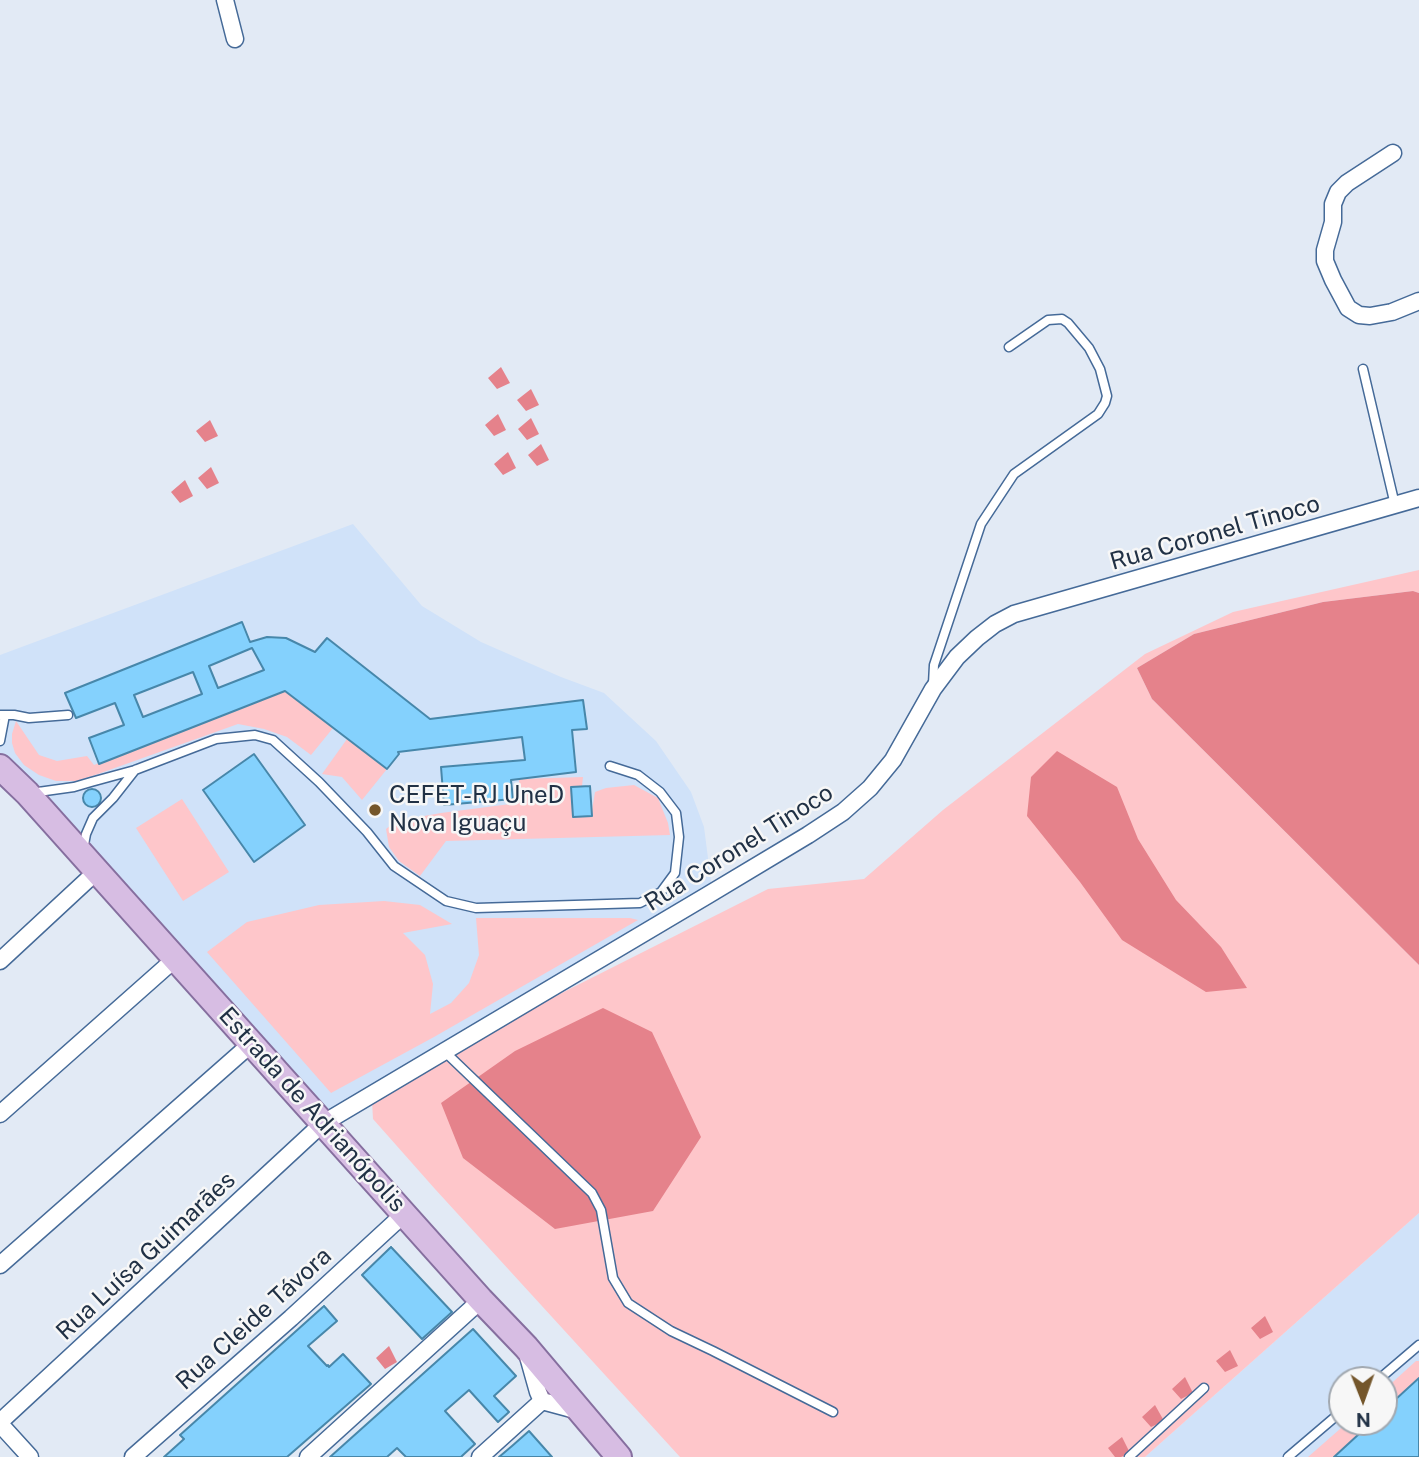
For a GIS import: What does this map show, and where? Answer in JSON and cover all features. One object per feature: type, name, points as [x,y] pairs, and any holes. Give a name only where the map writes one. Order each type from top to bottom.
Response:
[{"type":"main road","name":"Estrada de Adrianópolis","points":[[0,767],[90,862],[322,1124],[526,1347],[619,1457]]},
{"type":"street","points":[[225,0],[235,39]]},
{"type":"street","points":[[1393,153],[1347,183],[1338,192],[1333,204],[1325,261],[1348,307],[1359,315],[1392,312],[1419,301]]},
{"type":"street","name":"Rua Coronel Tinoco","points":[[322,1124],[843,812],[870,788],[893,760],[933,690],[957,657],[995,624],[1014,614],[1419,498]]},
{"type":"street","points":[[0,961],[90,862]]},
{"type":"street","points":[[0,1114],[176,958]]},
{"type":"street","points":[[0,1265],[252,1043]]},
{"type":"street","name":"Rua Luísa Guimarães","points":[[0,1423],[322,1124]]},
{"type":"street","name":"Rua Cleide Távora","points":[[133,1457],[404,1214]]},
{"type":"street","points":[[308,1457],[481,1300]]},
{"type":"street","points":[[526,1347],[530,1368],[542,1401]]},
{"type":"street","points":[[542,1401],[581,1411]]},
{"type":"street","points":[[480,1457],[542,1401]]},
{"type":"street","points":[[0,1423],[30,1457]]},
{"type":"lane","points":[[933,690],[934,665],[981,524],[1014,474],[1098,414],[1107,396],[1100,369],[1089,348],[1062,319],[1048,320],[1009,347]]},
{"type":"lane","points":[[1363,369],[1395,505]]},
{"type":"lane","points":[[0,741],[2,715],[29,718],[68,715]]},
{"type":"lane","points":[[27,793],[74,787],[135,769],[216,739],[255,735],[273,740],[319,782],[367,832],[394,866],[446,901],[476,908],[640,903],[661,892],[676,873],[679,837],[676,813],[660,792],[638,775],[610,766]]},
{"type":"lane","points":[[90,862],[86,834],[93,818],[113,798],[135,769]]},
{"type":"lane","points":[[444,1051],[592,1193],[601,1210],[614,1278],[628,1303],[671,1331],[832,1412]]},
{"type":"lane","points":[[1394,1366],[1419,1345]]},
{"type":"lane","points":[[1129,1457],[1204,1388]]},
{"type":"lane","points":[[1288,1457],[1328,1423]]},
{"type":"shaded area","points":[[501,367],[510,383],[497,389],[488,378]]},
{"type":"shaded area","points":[[531,389],[539,405],[526,411],[517,400]]},
{"type":"shaded area","points":[[498,414],[506,430],[494,436],[485,425]]},
{"type":"shaded area","points":[[531,418],[539,434],[527,440],[518,429]]},
{"type":"shaded area","points":[[210,420],[218,436],[205,442],[196,431]]},
{"type":"shaded area","points":[[541,444],[549,460],[537,466],[528,455]]},
{"type":"shaded area","points":[[508,452],[516,468],[503,475],[494,464]]},
{"type":"shaded area","points":[[211,467],[219,483],[207,489],[198,478]]},
{"type":"shaded area","points":[[185,480],[193,496],[180,503],[171,492]]},
{"type":"shaded area","name":"CEFET-RJ UneD Nova Iguaçu","points":[[353,524],[422,606],[481,642],[604,693],[656,741],[691,792],[704,827],[713,897],[332,1115],[0,753],[0,655]]},
{"type":"shaded area","points":[[1419,570],[1419,593],[1413,591],[1323,602],[1194,634],[1137,668],[1152,699],[1419,965],[1419,1213],[1145,1457],[680,1457],[373,1119],[372,1101],[526,1011],[768,889],[864,879],[943,810],[1145,654],[1233,612]]},
{"type":"shaded area","points":[[1413,591],[1419,593],[1419,965],[1152,699],[1137,668],[1194,634],[1323,602]]},
{"type":"shaded area","points":[[282,689],[333,728],[311,755],[287,737],[238,724],[76,781],[56,781],[39,775],[24,765],[15,753],[12,743],[16,721],[39,755],[57,761],[87,756],[94,765]]},
{"type":"shaded area","points":[[347,739],[387,769],[362,800],[342,777],[322,774]]},
{"type":"shaded area","points":[[1057,751],[1117,787],[1138,839],[1176,900],[1221,947],[1247,988],[1206,992],[1122,940],[1027,816],[1031,777]]},
{"type":"shaded area","points":[[583,777],[582,786],[571,787],[573,817],[591,816],[595,792],[634,785],[658,798],[670,835],[446,841],[420,876],[399,861],[389,847],[386,829],[396,821],[518,803],[519,779]]},
{"type":"shaded area","points":[[182,799],[229,872],[183,901],[136,828]]},
{"type":"shaded area","points":[[384,901],[420,905],[452,924],[403,933],[425,955],[433,984],[430,1014],[451,1003],[469,983],[479,955],[476,918],[638,920],[331,1093],[207,952],[247,922],[319,905]]},
{"type":"shaded area","points":[[603,1008],[652,1032],[701,1137],[653,1211],[555,1229],[463,1158],[441,1103],[515,1051]]},
{"type":"shaded area","points":[[1419,1213],[1419,1457],[1145,1457]]},
{"type":"shaded area","points":[[1265,1316],[1273,1332],[1260,1339],[1251,1328]]},
{"type":"shaded area","points":[[389,1346],[397,1362],[385,1369],[376,1358]]},
{"type":"shaded area","points":[[1230,1350],[1238,1366],[1225,1372],[1216,1361]]},
{"type":"shaded area","points":[[1419,1361],[1419,1378],[1398,1397],[1398,1377]]},
{"type":"shaded area","points":[[1185,1377],[1193,1393],[1181,1399],[1172,1389]]},
{"type":"shaded area","points":[[1155,1405],[1164,1421],[1151,1427],[1142,1417]]},
{"type":"shaded area","points":[[1332,1436],[1357,1436],[1334,1457],[1308,1457]]},
{"type":"shaded area","points":[[1122,1437],[1130,1453],[1115,1457],[1108,1448]]},
{"type":"building","points":[[242,622],[250,642],[267,637],[286,638],[315,652],[327,638],[430,719],[583,700],[587,729],[572,730],[576,772],[511,780],[513,799],[444,805],[441,767],[525,760],[522,737],[398,752],[387,769],[285,691],[99,764],[89,738],[124,725],[115,703],[76,718],[65,693]],"holes":[[[252,648],[264,670],[218,688],[209,666]],[[193,672],[202,694],[143,717],[134,695]]]},
{"type":"building","points":[[254,754],[305,825],[254,862],[203,790]]},
{"type":"building","points":[[590,786],[592,816],[573,817],[571,787]]},
{"type":"building","points":[[88,789],[96,789],[101,798],[99,805],[88,807],[83,802],[83,794]]},
{"type":"building","points":[[391,1247],[452,1312],[422,1339],[362,1275]]},
{"type":"building","points":[[324,1306],[337,1321],[308,1346],[329,1367],[343,1354],[371,1384],[287,1457],[164,1457],[184,1439],[180,1435]]},
{"type":"building","points":[[473,1329],[516,1376],[494,1396],[509,1412],[498,1422],[469,1390],[445,1411],[475,1444],[461,1457],[406,1457],[397,1448],[387,1457],[330,1457]]},
{"type":"building","points":[[1419,1378],[1419,1457],[1334,1457],[1357,1436],[1398,1436],[1398,1397]]},
{"type":"building","points":[[529,1431],[552,1457],[499,1457],[512,1446]]},
{"type":"place","name":"CEFET-RJ UneD Nova Iguaçu","points":[[375,810]]}]
